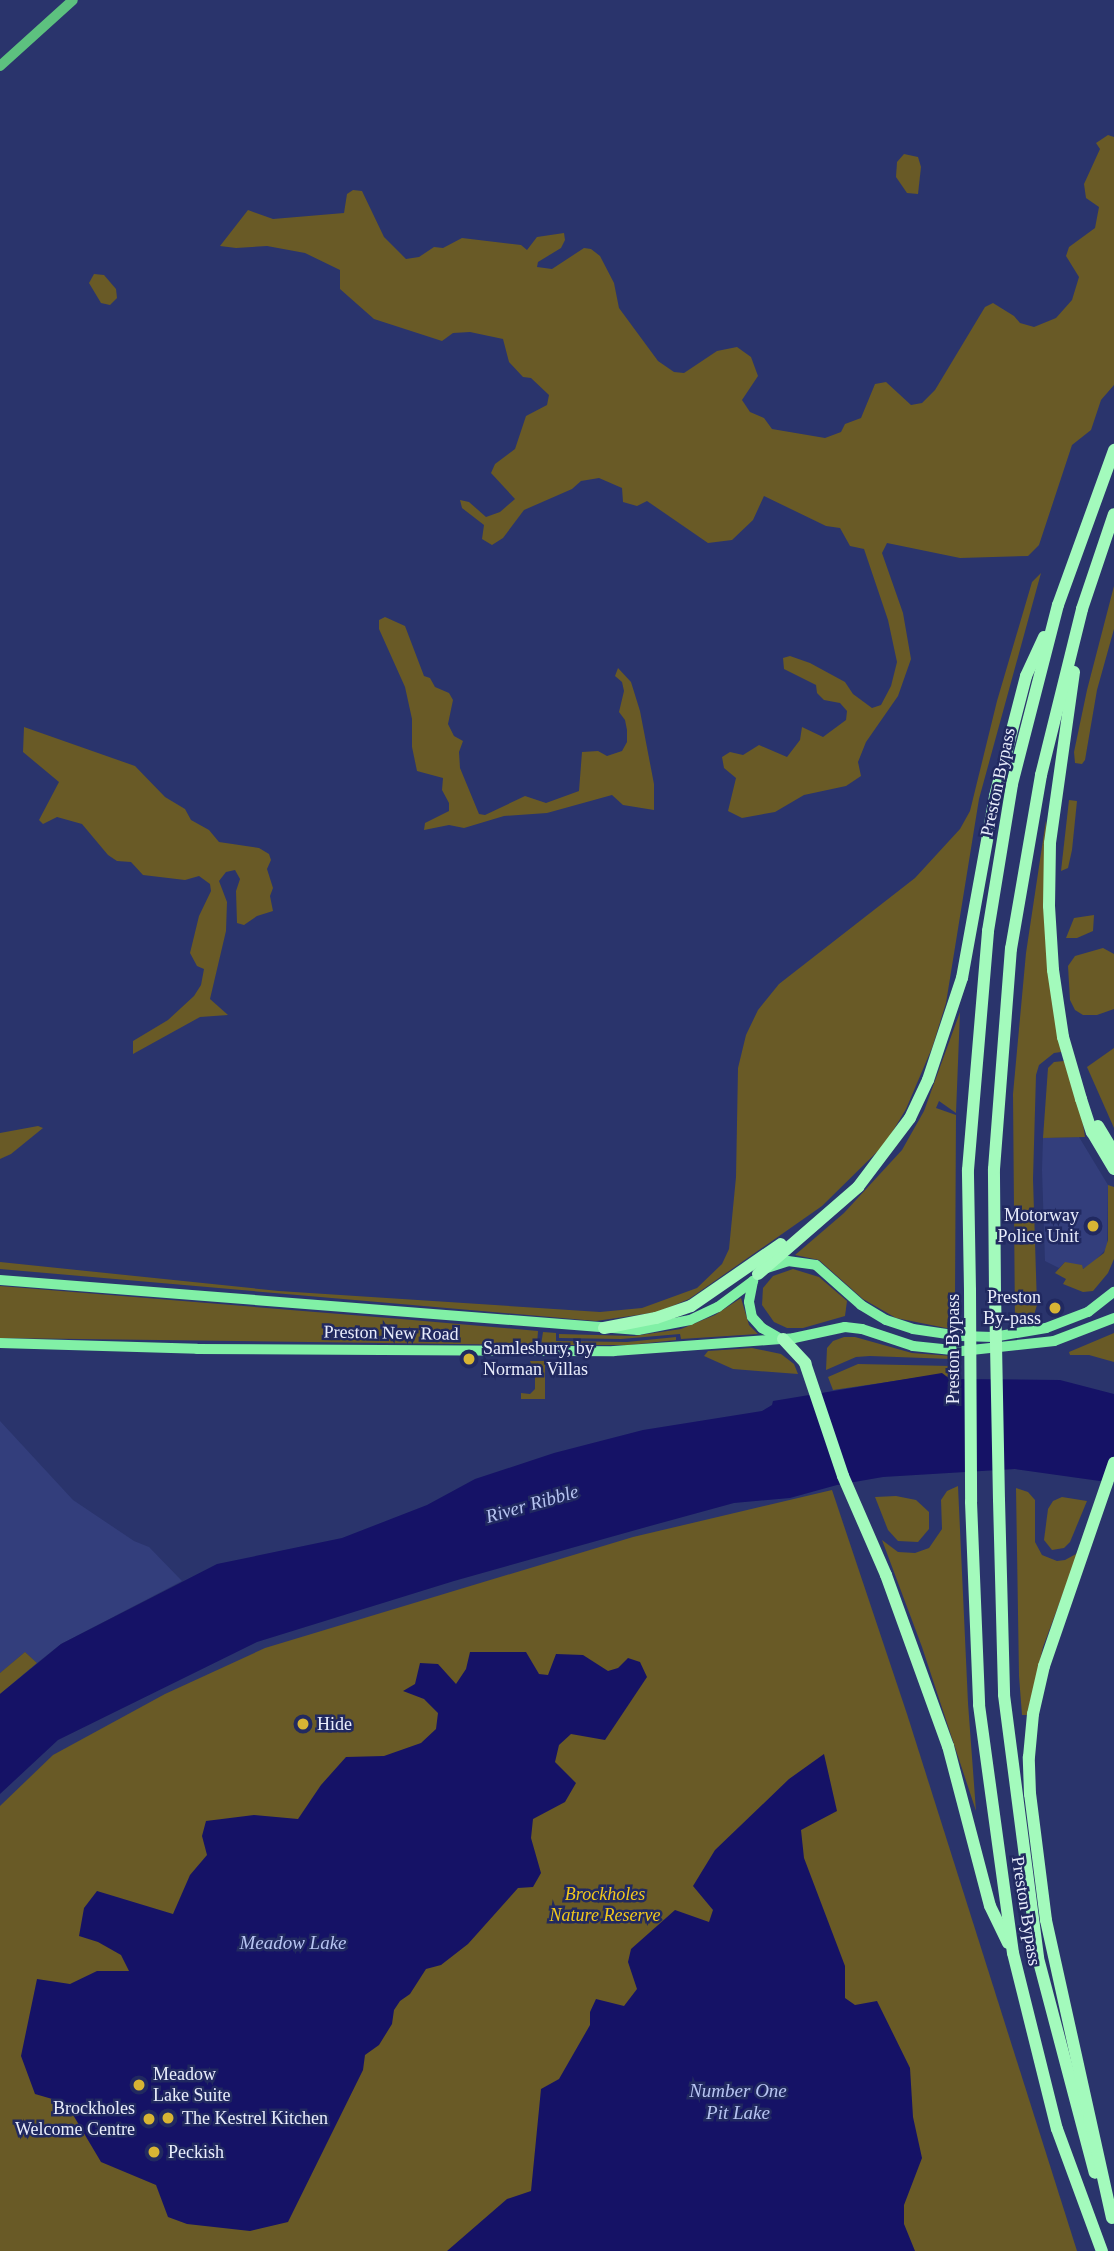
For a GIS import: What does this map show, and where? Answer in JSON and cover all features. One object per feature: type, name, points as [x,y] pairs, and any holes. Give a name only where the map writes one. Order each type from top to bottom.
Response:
[{"type":"highway","name":"Preston Bypass","points":[[1102,2251],[1057,2129],[1013,1953],[979,1705],[971,1502],[968,1170],[988,931],[1012,784],[1058,605],[1114,450]]},
{"type":"highway","name":"Preston Bypass","points":[[1113,2221],[1087,2150],[1038,1958],[1004,1695],[994,1169],[1012,949],[1041,775],[1082,609],[1114,514]]},
{"type":"highway","points":[[1013,1953],[990,1906],[948,1746],[886,1575],[857,1509],[819,1409],[808,1372],[802,1359],[782,1339],[762,1328],[752,1317],[749,1301],[756,1278],[835,1209],[875,1168],[910,1118],[948,1030],[962,978],[995,796],[1026,676],[1058,605]]},
{"type":"highway","points":[[1082,609],[1050,843],[1049,906],[1053,970],[1063,1037],[1092,1132],[1114,1168]]},
{"type":"highway","points":[[1081,1099],[1114,1153]]},
{"type":"highway","points":[[604,1328],[656,1318],[691,1306],[796,1232],[835,1209]]},
{"type":"highway","name":"Preston New Road","points":[[0,1278],[22,1282],[638,1330],[690,1320],[718,1307],[756,1278],[788,1261],[806,1262],[824,1270],[861,1305],[886,1320],[929,1333],[969,1337],[1013,1334],[1065,1322],[1088,1312],[1114,1292]]},
{"type":"highway","name":"Preston New Road","points":[[0,1343],[197,1349],[620,1351],[782,1339],[853,1327],[929,1349],[989,1350],[1054,1341],[1114,1318]]},
{"type":"highway","points":[[1113,2221],[1046,1920],[1030,1782],[1031,1735],[1038,1687],[1114,1463]]},
{"type":"main road","points":[[0,66],[73,0]]},
{"type":"shaded area","points":[[1079,1137],[1108,1185],[1107,1248],[1091,1265],[1082,1269],[1065,1262],[1059,1268],[1045,1261],[1043,1138]]},
{"type":"shaded area","points":[[0,1421],[73,1500],[134,1541],[149,1547],[182,1581],[61,1644],[37,1663],[25,1652],[0,1673]]},
{"type":"green space","points":[[1108,135],[1114,137],[1114,385],[1101,400],[1091,430],[1072,445],[1039,545],[1028,556],[960,558],[887,543],[882,553],[903,613],[911,659],[898,696],[866,742],[858,762],[861,776],[846,786],[804,795],[775,812],[742,818],[728,811],[736,778],[724,768],[722,757],[730,752],[743,755],[759,745],[787,757],[800,740],[802,727],[823,737],[846,720],[847,711],[840,703],[824,700],[817,693],[816,685],[784,669],[783,658],[790,656],[810,663],[845,682],[853,694],[872,708],[881,705],[891,686],[897,662],[888,620],[864,549],[850,546],[840,528],[826,526],[764,496],[753,520],[732,540],[708,543],[647,501],[637,506],[623,502],[622,488],[599,478],[581,481],[572,489],[524,510],[503,538],[492,545],[482,539],[484,525],[462,508],[460,500],[469,502],[486,517],[500,512],[515,499],[491,473],[495,464],[515,449],[526,416],[547,405],[549,395],[531,378],[523,377],[509,362],[503,339],[470,332],[453,333],[442,341],[374,319],[340,289],[340,270],[305,253],[267,246],[220,246],[248,210],[273,219],[344,213],[347,194],[353,190],[362,191],[384,237],[406,259],[419,257],[434,247],[443,248],[462,238],[521,245],[527,250],[537,237],[564,233],[565,240],[561,248],[538,262],[537,267],[552,269],[584,248],[591,249],[600,256],[614,283],[619,308],[658,361],[674,372],[684,373],[717,351],[737,347],[751,357],[758,376],[742,400],[750,412],[764,418],[772,429],[825,438],[841,432],[845,424],[861,418],[875,384],[886,382],[911,405],[922,403],[935,390],[985,307],[993,303],[1020,323],[1034,327],[1056,318],[1072,300],[1079,277],[1066,256],[1069,247],[1095,228],[1099,207],[1086,198],[1084,184],[1100,149],[1096,143]]},
{"type":"green space","points":[[904,154],[918,157],[921,167],[918,194],[907,193],[896,177],[897,162]]},
{"type":"green space","points":[[94,274],[104,275],[116,289],[117,298],[110,305],[101,303],[89,283]]},
{"type":"green space","points":[[1041,573],[979,799],[946,1003],[932,1048],[906,1109],[885,1144],[822,1206],[689,1299],[658,1312],[596,1321],[0,1269],[0,1262],[279,1291],[600,1312],[642,1308],[697,1288],[722,1264],[729,1249],[736,1177],[738,1068],[746,1035],[758,1010],[779,984],[915,878],[960,829],[970,811],[997,701],[1032,582]]},
{"type":"green space","points":[[1114,586],[1114,629],[1097,690],[1085,760],[1082,764],[1075,763],[1074,752],[1087,690]]},
{"type":"green space","points":[[385,617],[405,626],[424,676],[430,678],[435,687],[449,693],[453,700],[448,724],[454,736],[463,741],[459,752],[460,768],[479,814],[485,815],[525,796],[546,803],[579,791],[582,752],[598,751],[607,756],[622,751],[627,742],[627,730],[625,720],[619,712],[624,691],[622,682],[615,676],[618,668],[631,682],[640,711],[654,784],[654,810],[623,805],[612,795],[547,813],[504,816],[464,828],[449,825],[424,830],[425,823],[449,811],[449,803],[442,790],[443,778],[417,771],[412,747],[412,719],[405,687],[379,629],[379,620]]},
{"type":"green space","points":[[24,727],[135,766],[165,797],[185,809],[191,820],[209,830],[219,842],[259,848],[269,854],[271,860],[267,869],[273,888],[270,896],[273,911],[257,916],[244,925],[237,923],[236,891],[240,879],[235,870],[226,872],[219,881],[227,902],[226,931],[210,999],[228,1015],[200,1017],[133,1054],[133,1041],[168,1020],[194,996],[201,985],[204,969],[197,966],[190,953],[199,916],[211,891],[210,884],[199,876],[185,880],[143,875],[131,862],[117,861],[108,855],[82,824],[57,817],[43,824],[39,820],[59,782],[23,752]]},
{"type":"green space","points":[[1069,800],[1077,801],[1072,850],[1068,868],[1061,871]]},
{"type":"green space","points":[[1046,820],[1061,1052],[1054,1053],[1039,1065],[1036,1075],[1033,1179],[1037,1305],[1032,1321],[1015,1326],[1013,1094],[1026,953]]},
{"type":"green space","points":[[1094,915],[1093,931],[1077,938],[1066,938],[1074,918]]},
{"type":"green space","points":[[1103,948],[1114,954],[1114,1009],[1097,1015],[1083,1015],[1075,1010],[1070,1000],[1068,966],[1075,956]]},
{"type":"green space","points":[[960,1012],[956,1113],[939,1101],[936,1108],[956,1115],[955,1299],[951,1329],[896,1318],[863,1299],[819,1260],[795,1255],[844,1213],[902,1150],[924,1111]]},
{"type":"green space","points":[[1114,1048],[1114,1128],[1087,1067]]},
{"type":"green space","points":[[1064,1061],[1082,1118],[1085,1137],[1043,1138],[1048,1068],[1054,1062]]},
{"type":"green space","points":[[38,1126],[43,1128],[11,1154],[0,1159],[0,1133]]},
{"type":"green space","points":[[1108,1185],[1114,1187],[1114,1259],[1108,1273],[1093,1291],[1083,1292],[1063,1284],[1066,1279],[1055,1273],[1065,1262],[1082,1265],[1083,1269],[1104,1253],[1108,1240]]},
{"type":"green space","points":[[793,1269],[819,1277],[847,1301],[845,1316],[803,1328],[787,1328],[774,1322],[762,1305],[763,1288],[773,1276]]},
{"type":"green space","points":[[0,1286],[538,1331],[537,1345],[0,1338]]},
{"type":"green space","points":[[741,1298],[749,1325],[758,1334],[681,1339],[680,1334],[621,1339],[559,1338],[559,1334],[634,1336],[681,1329],[715,1315]]},
{"type":"green space","points":[[543,1332],[556,1333],[556,1341],[627,1342],[676,1337],[676,1340],[629,1345],[541,1345]]},
{"type":"green space","points":[[1114,1333],[1114,1362],[1089,1355],[1070,1355],[1069,1352]]},
{"type":"green space","points":[[855,1337],[912,1353],[952,1356],[951,1359],[856,1357],[826,1370],[827,1348],[833,1341]]},
{"type":"green space","points":[[752,1348],[781,1354],[794,1364],[798,1374],[733,1369],[704,1356],[708,1351]]},
{"type":"green space","points":[[530,1361],[545,1361],[545,1399],[521,1399],[521,1393],[530,1394],[535,1389],[535,1374]]},
{"type":"green space","points":[[858,1364],[950,1366],[950,1379],[942,1374],[833,1390],[828,1377]]},
{"type":"green space","points":[[958,1486],[976,1811],[922,1647],[882,1540],[898,1552],[915,1553],[929,1548],[942,1529],[941,1500],[947,1491]]},
{"type":"green space","points":[[1016,1488],[1028,1492],[1035,1500],[1035,1542],[1042,1555],[1057,1561],[1065,1560],[1076,1554],[1081,1545],[1043,1647],[1027,1715],[1022,1715],[1019,1676]]},
{"type":"green space","name":"Brockholes Nature Reserve","points":[[832,1490],[907,1714],[1077,2251],[0,2251],[0,1806],[53,1755],[165,1694],[265,1648],[633,1537]]},
{"type":"green space","points":[[896,1496],[916,1500],[929,1512],[929,1529],[918,1542],[898,1541],[888,1530],[875,1497]]},
{"type":"green space","points":[[1062,1497],[1087,1501],[1070,1542],[1064,1548],[1052,1550],[1044,1540],[1048,1509],[1053,1501]]},
{"type":"green space","points":[[25,1652],[37,1663],[0,1694],[0,1673]]},
{"type":"water","name":"River Ribble","points":[[942,1373],[950,1379],[1060,1380],[1114,1394],[1114,1483],[1015,1469],[883,1477],[837,1485],[790,1498],[734,1503],[650,1526],[454,1581],[257,1642],[58,1740],[0,1794],[0,1694],[61,1644],[217,1564],[342,1538],[427,1505],[475,1479],[554,1453],[643,1430],[762,1411],[772,1405],[773,1401]]},
{"type":"water","name":"Meadow Lake","points":[[470,1652],[526,1652],[539,1674],[548,1675],[556,1654],[583,1655],[608,1671],[618,1668],[628,1658],[640,1662],[647,1677],[605,1740],[571,1734],[559,1745],[555,1762],[576,1783],[565,1802],[533,1819],[531,1838],[541,1873],[533,1887],[518,1888],[468,1944],[441,1965],[426,1969],[410,1994],[400,2001],[394,2010],[392,2024],[379,2045],[365,2055],[363,2070],[288,2222],[250,2231],[187,2224],[168,2217],[156,2185],[101,2162],[66,2103],[35,2094],[21,2056],[37,1979],[70,1984],[97,1971],[129,1971],[121,1955],[98,1942],[79,1936],[84,1908],[97,1891],[173,1914],[190,1875],[207,1855],[202,1836],[206,1821],[254,1815],[298,1819],[321,1785],[346,1757],[384,1756],[421,1743],[436,1729],[438,1713],[424,1699],[403,1691],[415,1684],[420,1663],[438,1664],[456,1684],[466,1669]]},
{"type":"water","name":"Number One Pit Lake","points":[[824,1754],[837,1811],[801,1830],[804,1858],[845,1966],[845,1998],[855,2005],[877,2001],[910,2068],[913,2117],[922,2158],[904,2205],[904,2224],[915,2251],[447,2251],[507,2199],[531,2191],[541,2089],[559,2079],[590,2025],[590,2012],[596,1999],[624,2006],[637,1989],[628,1962],[631,1949],[675,1910],[709,1922],[713,1910],[693,1886],[715,1850],[789,1779]]},
{"type":"place","name":"Motorway Police Unit","points":[[1093,1226]]},
{"type":"place","name":"Preston By-pass","points":[[1055,1308]]},
{"type":"place","name":"Samlesbury, by Norman Villas","points":[[469,1359]]},
{"type":"place","name":"Hide","points":[[303,1724]]},
{"type":"place","name":"Meadow Lake Suite","points":[[139,2085]]},
{"type":"place","name":"The Kestrel Kitchen","points":[[168,2118]]},
{"type":"place","name":"Brockholes Welcome Centre","points":[[149,2119]]},
{"type":"place","name":"Peckish","points":[[154,2152]]}]
